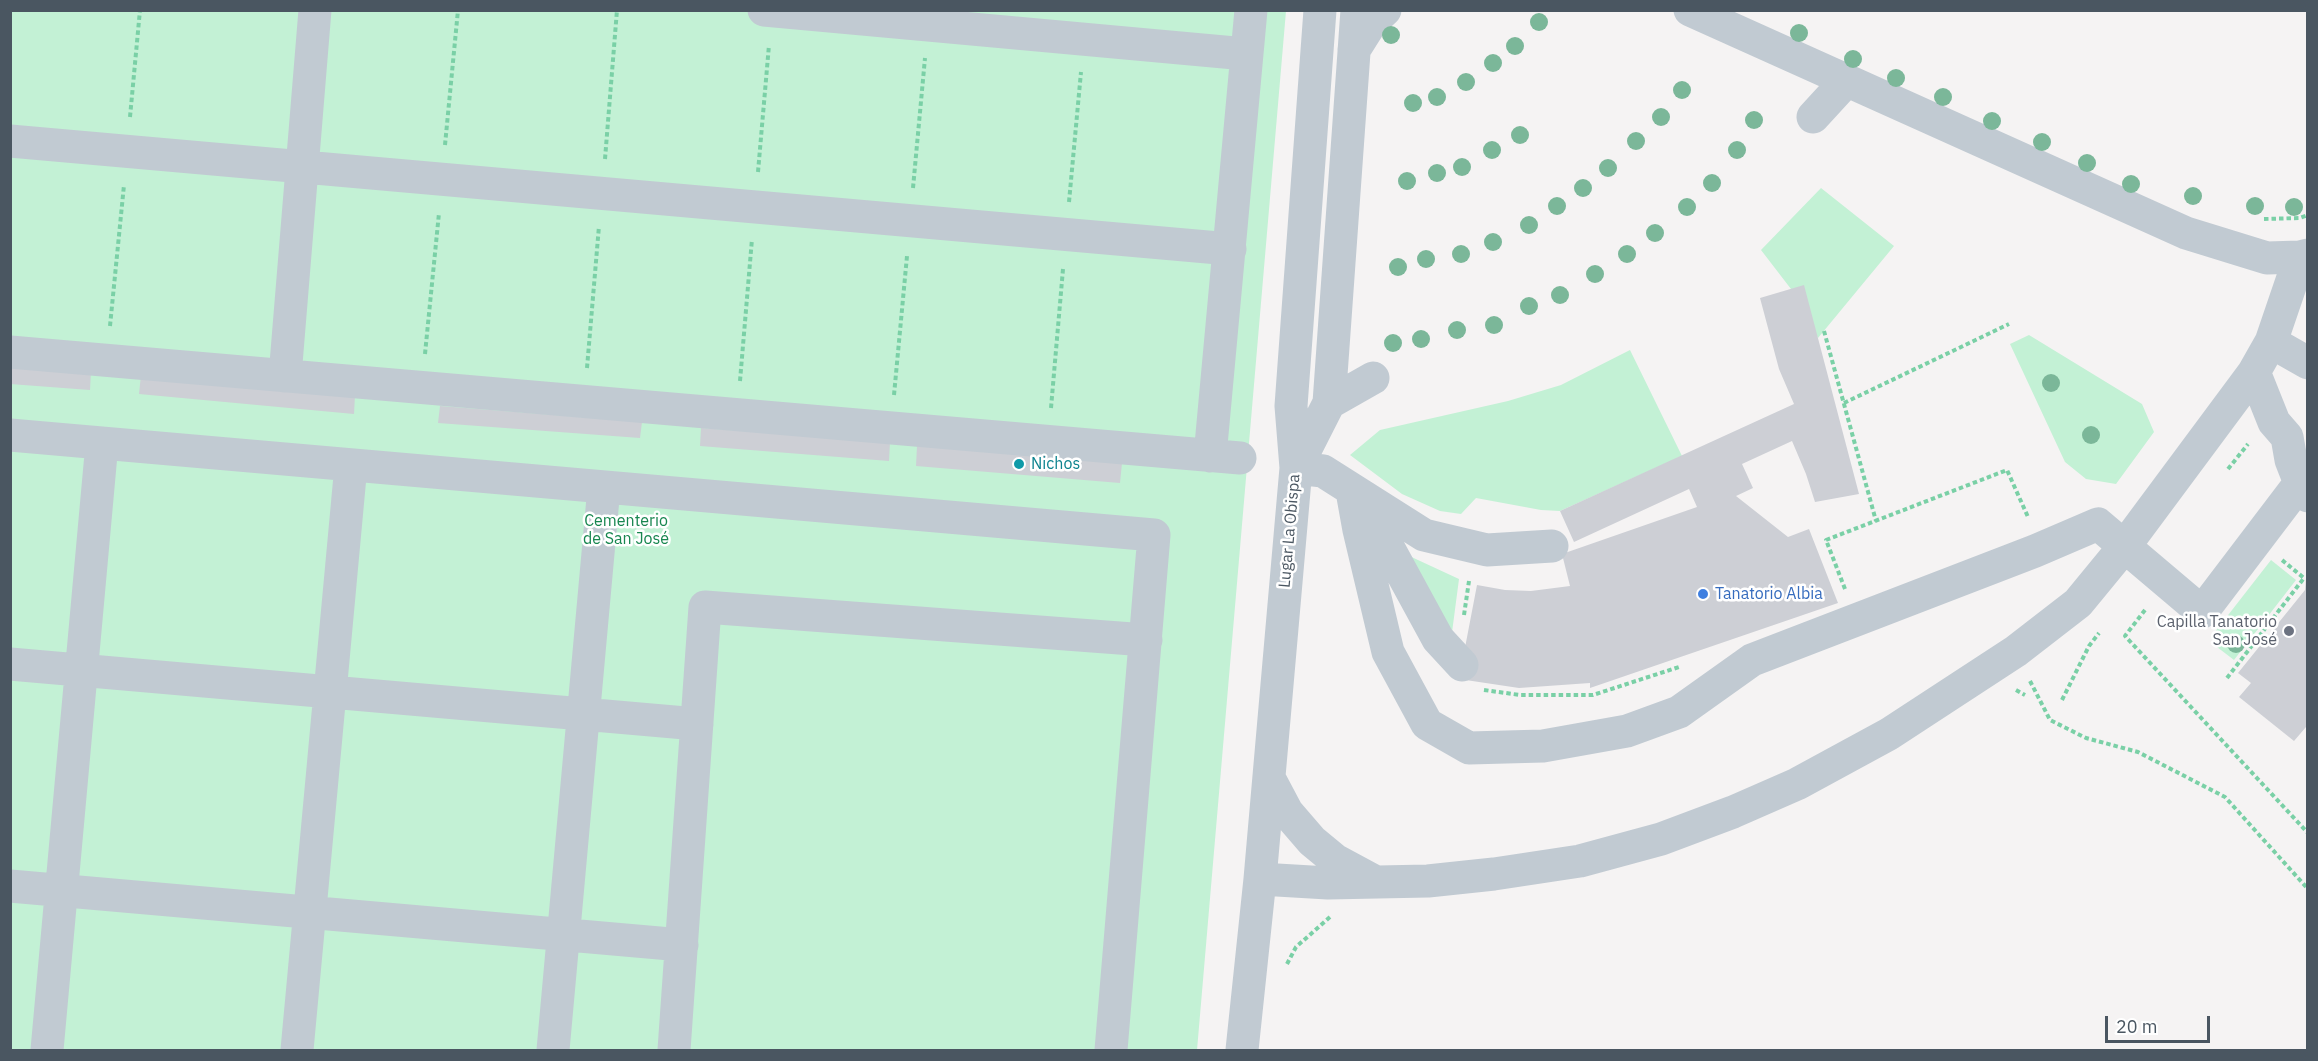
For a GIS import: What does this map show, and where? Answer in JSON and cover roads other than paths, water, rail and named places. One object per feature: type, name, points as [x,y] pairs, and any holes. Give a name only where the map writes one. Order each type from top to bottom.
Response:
[{"type":"street","points":[[285,376],[315,10]]},
{"type":"street","points":[[764,10],[1246,54]]},
{"type":"street","points":[[10,352],[1225,457],[1230,249],[1251,10]]},
{"type":"street","name":"Lugar La Obispa","points":[[1242,1050],[1260,879],[1296,468],[1291,406],[1320,10]]},
{"type":"street","points":[[1357,10],[1329,403],[1296,468],[1323,471],[1424,535],[1487,550],[1552,546]]},
{"type":"street","points":[[1354,50],[1371,23],[1385,10]]},
{"type":"street","points":[[1260,879],[1328,883],[1428,881],[1505,873],[1580,861],[1661,839],[1733,812],[1797,784],[1889,734],[2016,651],[2078,603],[2124,547],[2254,372],[2271,342],[2304,256],[2267,258],[2186,233],[1690,10]]},
{"type":"street","points":[[1813,117],[1846,81]]},
{"type":"street","points":[[10,141],[1230,249]]},
{"type":"street","points":[[2271,342],[2307,363]]},
{"type":"street","points":[[1352,491],[1388,652],[1427,724],[1469,748],[1543,747],[1627,731],[1679,712],[1752,660],[2098,525],[2202,612],[2303,489],[2291,460],[2297,443],[2274,422],[2254,372]]},
{"type":"street","points":[[1329,403],[1373,378]]},
{"type":"street","points":[[10,435],[1154,535],[1111,1050]]},
{"type":"street","points":[[47,1050],[102,443]]},
{"type":"street","points":[[297,1050],[351,465]]},
{"type":"street","points":[[553,1050],[604,487]]},
{"type":"street","points":[[1352,491],[1383,538],[1438,639],[1459,662]]},
{"type":"street","points":[[674,1050],[705,606],[1146,640]]},
{"type":"street","points":[[10,664],[697,724]]},
{"type":"street","points":[[1269,778],[1287,812],[1312,841],[1335,860],[1376,882]]},
{"type":"street","points":[[10,886],[681,945]]},
{"type":"place","name":"Nichos","points":[[1019,464]]},
{"type":"place","name":"Tanatorio Albia","points":[[1703,594]]},
{"type":"place","name":"Capilla Tanatorio San José","points":[[2289,631]]},
{"type":"park label","name":"Cementerio de San José","points":[[626,530]]}]
